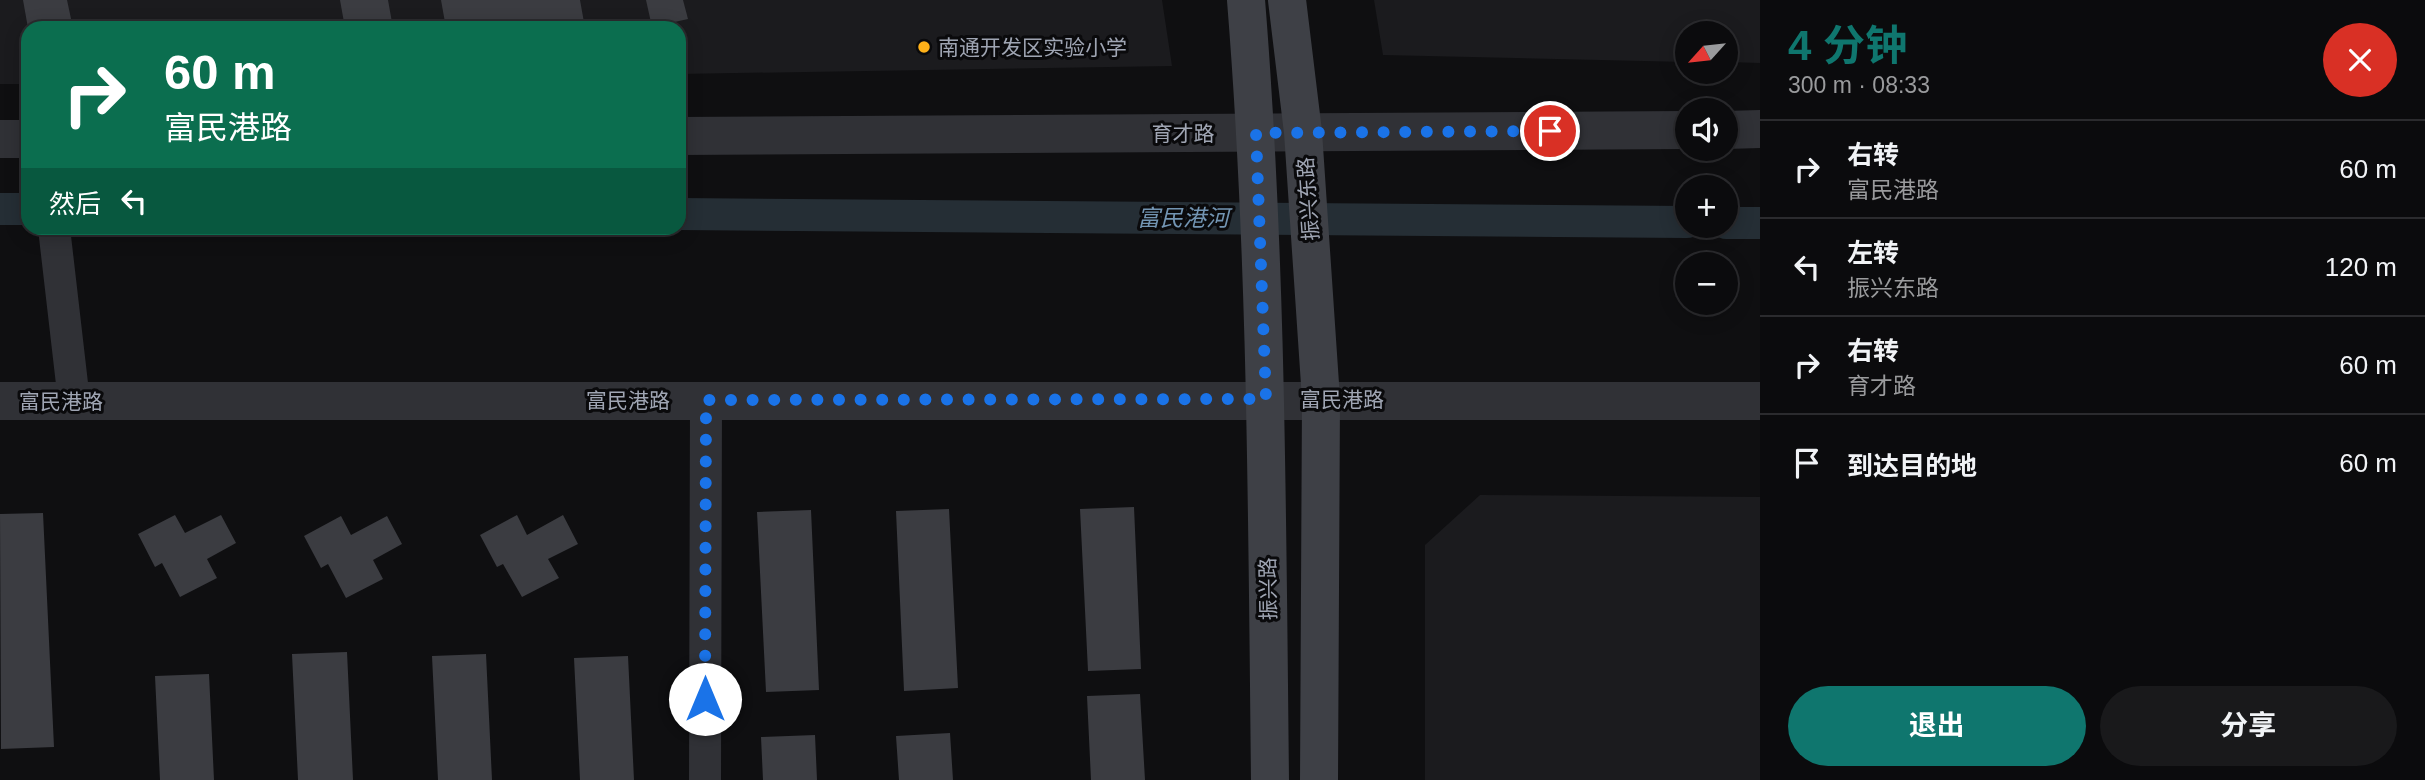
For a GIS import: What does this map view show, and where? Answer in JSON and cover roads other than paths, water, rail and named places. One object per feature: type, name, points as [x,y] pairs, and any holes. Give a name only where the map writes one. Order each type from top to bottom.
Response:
[{"type":"main road","points":[[1246,0],[1257,134],[1266,399]]},
{"type":"main road","name":"振兴东路","points":[[1287,0],[1303,134],[1321,399]]},
{"type":"main road","name":"振兴路","points":[[1266,399],[1270,780]]},
{"type":"main road","points":[[1318,780],[1321,399]]},
{"type":"street","points":[[1738,130],[1760,129]]},
{"type":"street","name":"育才路","points":[[686,136],[1675,130]]},
{"type":"street","points":[[0,139],[21,139]]},
{"type":"street","points":[[55,235],[74,401]]},
{"type":"street","points":[[705,780],[706,400]]},
{"type":"street","name":"富民港路","points":[[0,401],[1760,401]]},
{"type":"waterway","name":"富民港河","points":[[0,209],[21,209]]},
{"type":"waterway","name":"富民港河","points":[[686,214],[1675,222]]},
{"type":"waterway","name":"富民港河","points":[[1738,223],[1760,223]]},
{"type":"place","name":"南通开发区实验小学","points":[[924,47]]}]
